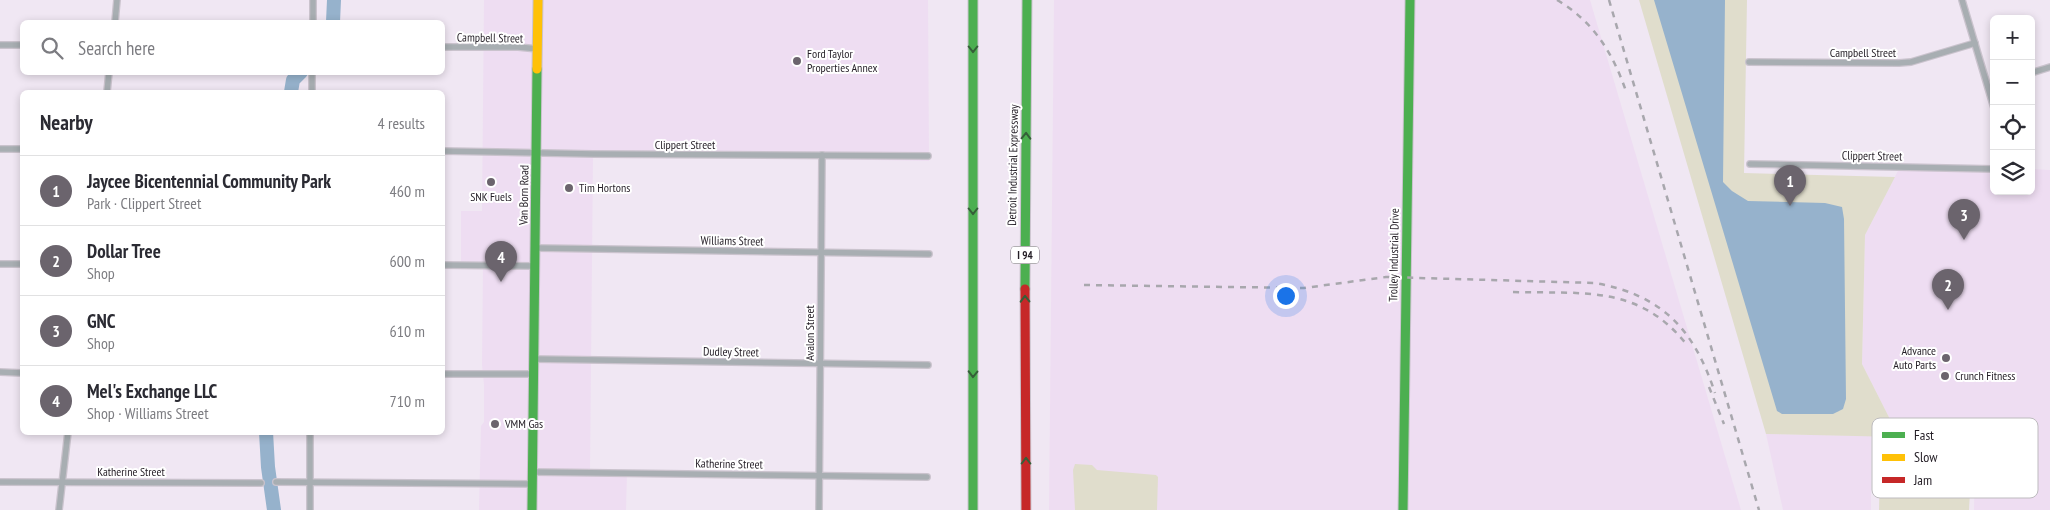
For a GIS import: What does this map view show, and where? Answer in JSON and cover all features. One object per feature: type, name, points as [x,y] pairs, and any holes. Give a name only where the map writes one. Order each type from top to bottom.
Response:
[{"type":"main road","name":"Van Born Road","points":[[532,510],[538,0]]},
{"type":"main road","points":[[973,0],[973,510]]},
{"type":"main road","name":"Detroit Industrial Expressway","points":[[1026,510],[1027,0]]},
{"type":"main road","name":"Trolley Industrial Drive","points":[[1403,510],[1410,0]]},
{"type":"street","points":[[115,20],[117,0]]},
{"type":"street","points":[[312,0],[313,20]]},
{"type":"street","points":[[1962,0],[1990,85]]},
{"type":"street","name":"Campbell Street","points":[[1749,62],[1899,64],[1975,43]]},
{"type":"street","points":[[0,44],[20,45]]},
{"type":"street","name":"Campbell Street","points":[[445,47],[518,47],[538,49]]},
{"type":"street","points":[[2035,72],[2050,68]]},
{"type":"street","points":[[107,90],[109,75]]},
{"type":"street","points":[[312,75],[312,90]]},
{"type":"street","points":[[0,149],[20,149]]},
{"type":"street","name":"Clippert Street","points":[[445,151],[928,156]]},
{"type":"street","name":"Avalon Street","points":[[819,510],[822,156]]},
{"type":"street","name":"Clippert Street","points":[[1750,164],[1990,169]]},
{"type":"street","name":"Williams Street","points":[[536,248],[929,254]]},
{"type":"street","points":[[0,264],[20,264]]},
{"type":"street","points":[[445,265],[535,266]]},
{"type":"street","name":"Dudley Street","points":[[533,359],[928,365]]},
{"type":"street","points":[[0,372],[20,372]]},
{"type":"street","points":[[445,374],[533,374]]},
{"type":"street","points":[[60,510],[68,435]]},
{"type":"street","points":[[310,435],[310,510]]},
{"type":"street","name":"Katherine Street","points":[[532,472],[927,477]]},
{"type":"street","name":"Katherine Street","points":[[0,482],[261,483]]},
{"type":"street","points":[[276,482],[532,484]]},
{"type":"shaded area","points":[[484,0],[928,0],[929,161],[593,155],[590,473],[627,473],[626,510],[479,510],[481,426],[484,422],[482,365],[483,265],[461,265],[461,211],[482,211]]},
{"type":"shaded area","points":[[1054,0],[1590,0],[1741,510],[1049,510]]},
{"type":"shaded area","points":[[1639,0],[1747,0],[1744,173],[1895,177],[1865,235],[1862,364],[1889,418],[1872,418],[1872,436],[1766,434]]},
{"type":"shaded area","points":[[1900,167],[1990,169],[1990,195],[2035,195],[2035,169],[2050,170],[2050,510],[1974,510],[1974,498],[2038,498],[2038,418],[1889,418],[1862,364],[1865,235]]},
{"type":"shaded area","points":[[1766,434],[1871,436],[1871,510],[1783,510]]},
{"type":"shaded area","points":[[1075,464],[1092,465],[1097,470],[1156,475],[1158,477],[1157,510],[1075,510],[1073,470]]},
{"type":"shaded area","points":[[1879,498],[1970,498],[1969,510],[1879,510]]},
{"type":"water","points":[[1654,0],[1725,0],[1723,182],[1732,191],[1748,201],[1825,203],[1842,207],[1844,219],[1846,399],[1843,409],[1833,414],[1782,414],[1777,411]]},
{"type":"waterway","points":[[333,20],[334,0]]},
{"type":"waterway","points":[[291,90],[293,80],[298,75]]},
{"type":"waterway","points":[[266,435],[268,467],[274,510]]},
{"type":"railway","points":[[1557,0],[1582,18],[1601,40],[1615,65],[1627,94]]},
{"type":"railway","points":[[1609,0],[1759,510]]},
{"type":"railway","points":[[1084,285],[1304,288],[1386,277],[1595,283],[1639,296],[1657,306],[1672,318],[1697,350],[1707,370],[1715,393]]},
{"type":"railway","points":[[1513,292],[1586,294],[1608,296],[1629,302],[1649,311],[1669,325],[1687,345]]},
{"type":"railway","points":[[1709,387],[1724,424]]},
{"type":"traffic: fast","points":[[973,0],[973,510]]},
{"type":"traffic: fast","points":[[1025,289],[1027,0]]},
{"type":"traffic: fast","points":[[1403,510],[1410,0]]},
{"type":"traffic: fast","points":[[532,510],[537,69]]},
{"type":"traffic: slow","points":[[537,69],[538,0]]},
{"type":"traffic: jam","points":[[1025,289],[1026,510]]},
{"type":"place","name":"Ford Taylor Properties Annex","points":[[797,61]]},
{"type":"place","name":"SNK Fuels","points":[[491,182]]},
{"type":"place","name":"Tim Hortons","points":[[569,188]]},
{"type":"place","name":"Jaycee Bicentennial Community Park","points":[[1790,206]]},
{"type":"place","name":"GNC","points":[[1964,240]]},
{"type":"place","name":"Mel's Exchange LLC","points":[[501,282]]},
{"type":"place","name":"Dollar Tree","points":[[1948,310]]},
{"type":"place","name":"Advance Auto Parts","points":[[1946,358]]},
{"type":"place","name":"Crunch Fitness","points":[[1945,376]]},
{"type":"place","name":"VMM Gas","points":[[495,424]]}]
